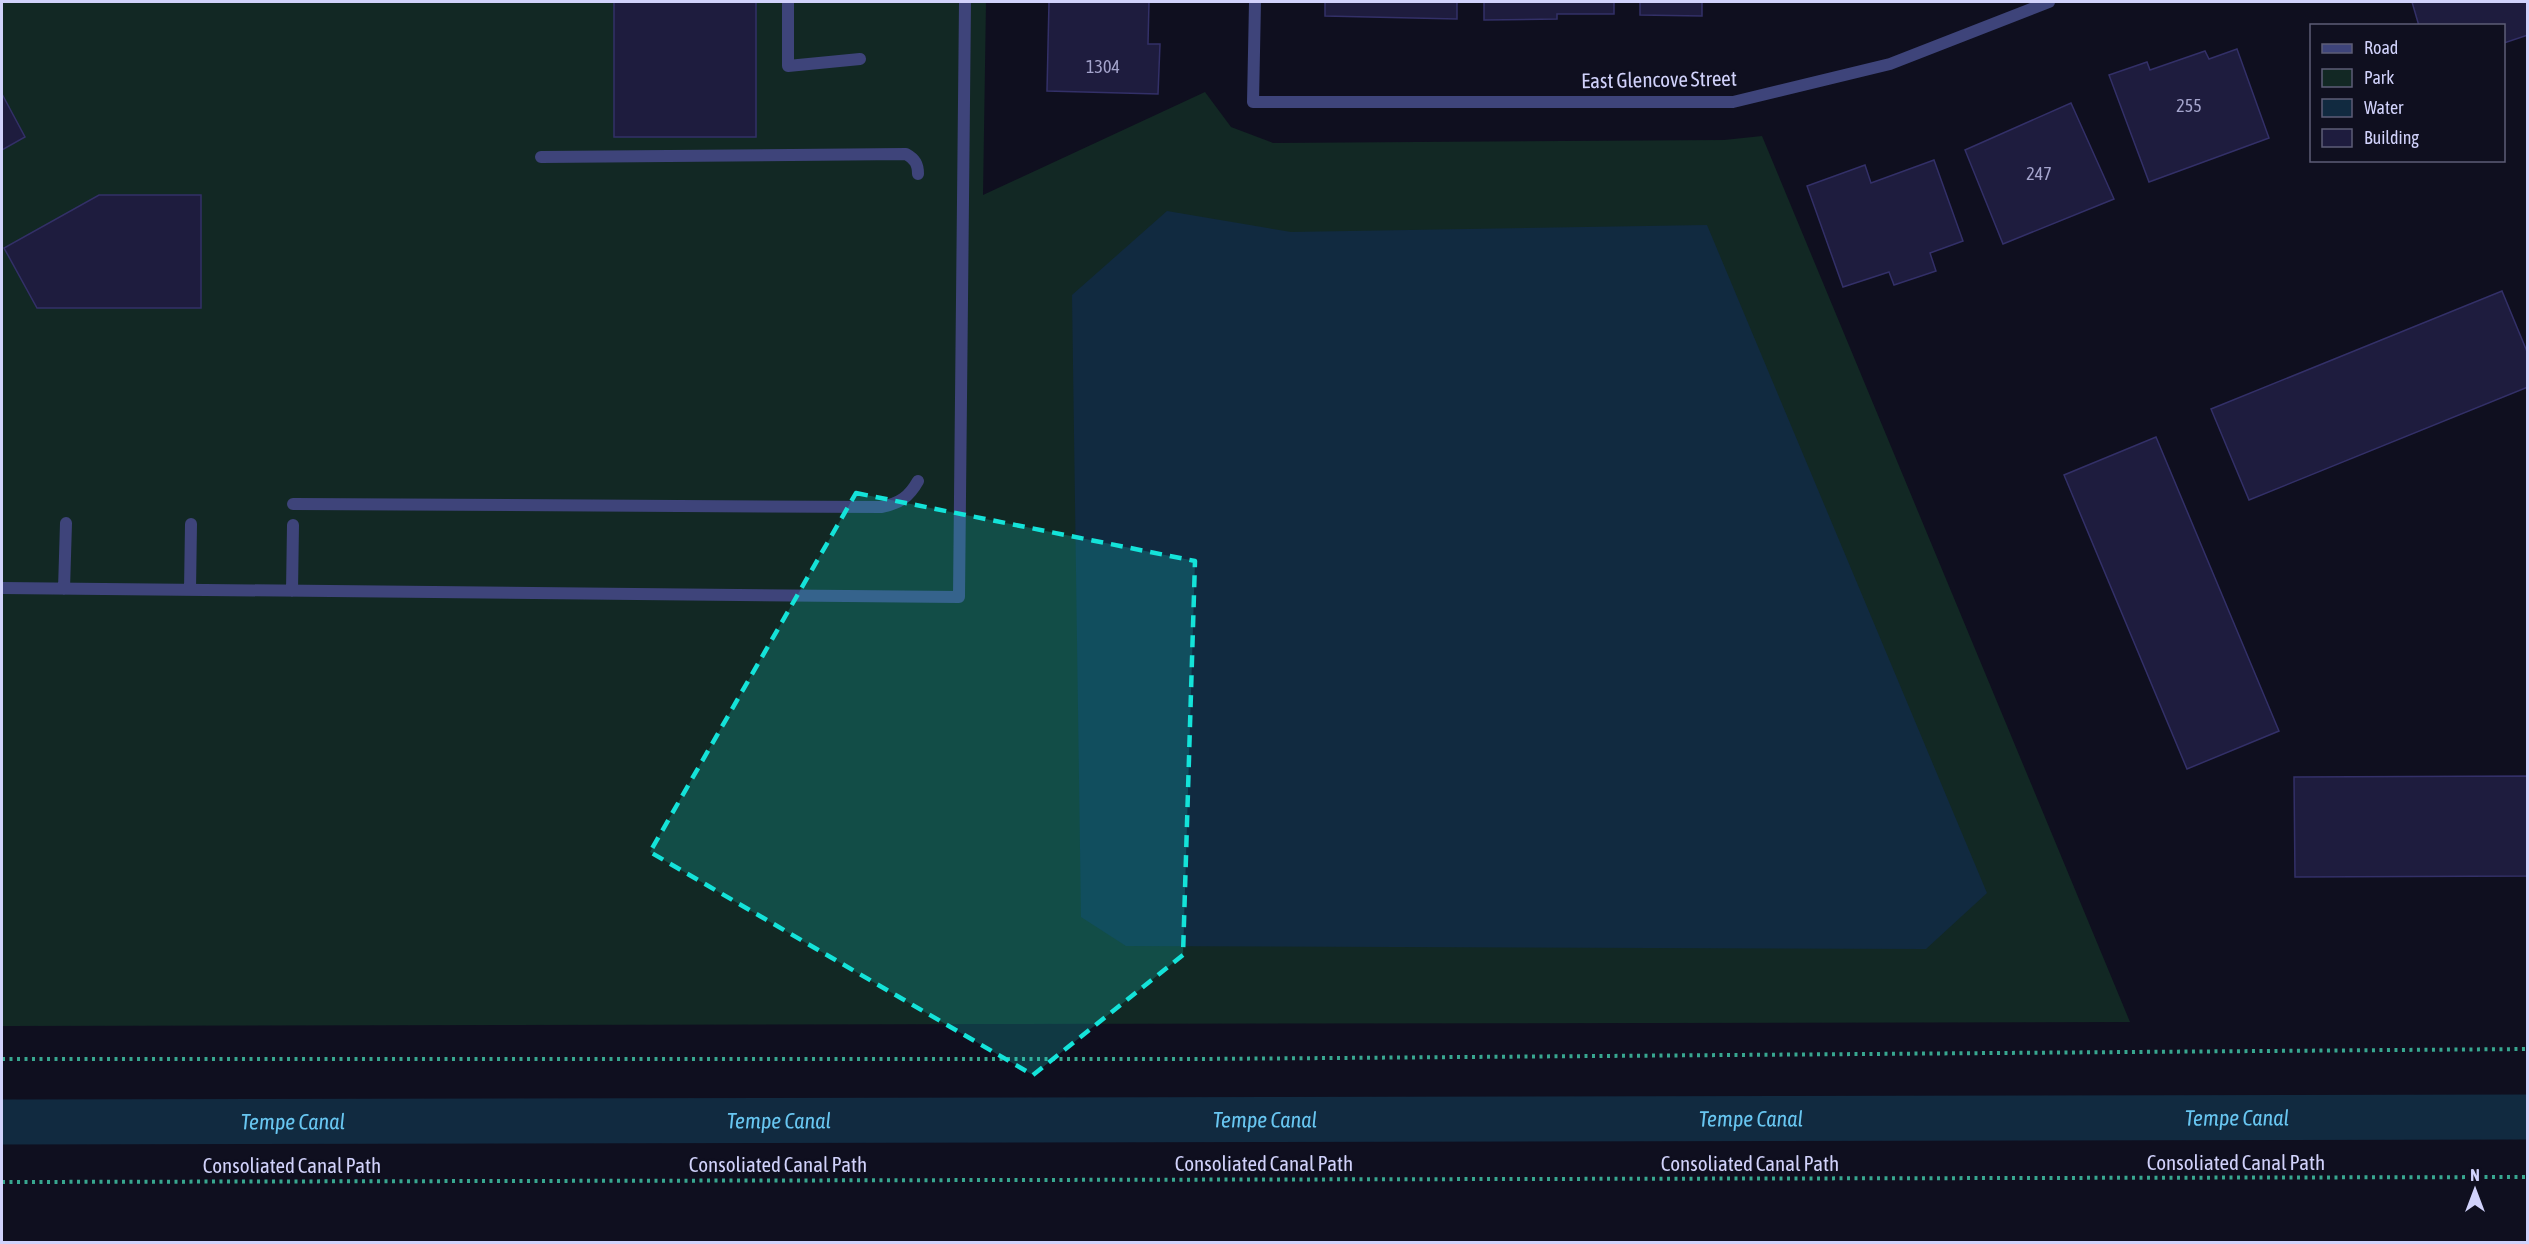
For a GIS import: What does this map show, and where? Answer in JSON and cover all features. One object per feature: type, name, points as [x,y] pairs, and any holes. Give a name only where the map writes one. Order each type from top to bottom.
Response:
[{"type":"street","points":[[788,2],[788,66],[860,59]]},
{"type":"street","points":[[2,588],[959,597],[965,2]]},
{"type":"street","name":"East Glencove Street","points":[[1255,2],[1253,102],[1733,102],[1890,64],[2049,2]]},
{"type":"street","points":[[541,157],[906,154],[913,158],[918,166],[918,174]]},
{"type":"street","points":[[293,504],[882,507],[896,504],[910,495],[918,481]]},
{"type":"street","points":[[64,589],[66,523]]},
{"type":"street","points":[[190,590],[191,524]]},
{"type":"street","points":[[292,591],[293,525]]},
{"type":"path","points":[[2,1059],[1200,1059],[2528,1049]]},
{"type":"path","name":"Consoliated Canal Path","points":[[2,1182],[2528,1177]]},
{"type":"highlighted area","points":[[856,493],[1195,561],[1183,955],[1033,1075],[650,852]]},
{"type":"green space","points":[[2,2],[986,2],[983,195],[1205,92],[1231,127],[1273,143],[1724,140],[1762,136],[2130,1022],[2,1026]]},
{"type":"water","points":[[1167,211],[1291,232],[1707,225],[1987,893],[1926,949],[1126,946],[1081,917],[1072,295]]},
{"type":"building","points":[[614,2],[756,2],[756,137],[614,137]]},
{"type":"building","points":[[1049,2],[1149,2],[1148,44],[1160,44],[1158,94],[1047,91]]},
{"type":"building","points":[[1325,2],[1457,2],[1457,19],[1325,16]]},
{"type":"building","points":[[1484,2],[1614,2],[1614,14],[1557,14],[1557,19],[1484,20]]},
{"type":"building","points":[[1640,2],[1702,2],[1702,16],[1640,15]]},
{"type":"building","points":[[2412,2],[2528,2],[2528,35],[2505,43],[2505,24],[2418,24]]},
{"type":"building","points":[[2237,49],[2269,138],[2149,182],[2109,75],[2147,62],[2150,70],[2205,51],[2209,59]]},
{"type":"building","points":[[2,94],[25,137],[2,150]]},
{"type":"building","points":[[2071,103],[2114,199],[2003,244],[1965,150]]},
{"type":"building","points":[[1934,160],[1963,241],[1930,253],[1936,271],[1894,285],[1889,272],[1843,287],[1807,186],[1865,165],[1871,183]]},
{"type":"building","points":[[99,195],[201,195],[201,308],[37,308],[4,248]]},
{"type":"building","points":[[2502,291],[2528,354],[2528,387],[2249,500],[2211,409]]},
{"type":"building","points":[[2156,437],[2279,731],[2187,769],[2064,475]]},
{"type":"building","points":[[2528,776],[2528,876],[2295,877],[2294,777]]},
{"type":"waterway","name":"Tempe Canal","points":[[2,1122],[2528,1117]]}]
